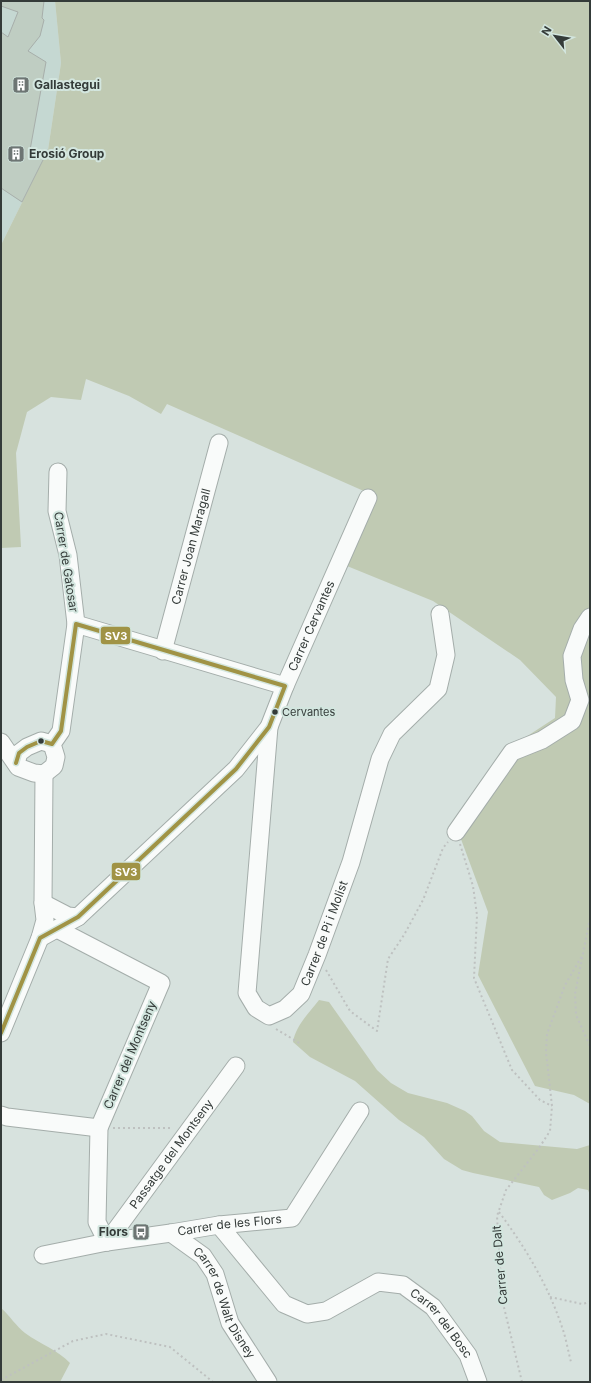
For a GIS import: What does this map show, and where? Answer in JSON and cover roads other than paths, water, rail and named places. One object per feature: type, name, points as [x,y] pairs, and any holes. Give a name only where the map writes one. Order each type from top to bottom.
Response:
[{"type":"street","name":"Carrer Joan Maragall","points":[[163,651],[219,443]]},
{"type":"street","name":"Carrer de Gatosar","points":[[52,744],[61,731],[76,624],[68,555],[57,511],[58,472]]},
{"type":"street","name":"Carrer Cervantes","points":[[40,938],[78,917],[236,769],[269,727],[285,686],[368,498]]},
{"type":"street","name":"Carrer de Pi i Molist","points":[[264,779],[247,994],[256,1008],[269,1016],[285,1009],[301,994],[351,862],[380,760],[392,734],[438,689],[446,655],[440,614]]},
{"type":"street","points":[[456,832],[512,752],[542,740],[572,721],[580,700],[574,680],[572,656],[582,628],[590,617]]},
{"type":"street","points":[[76,624],[285,686]]},
{"type":"street","points":[[236,769],[247,770],[264,779],[269,727]]},
{"type":"street","points":[[1,742],[18,767],[34,773],[44,774],[54,766],[56,757],[52,744],[41,741],[27,747],[19,753],[16,762]]},
{"type":"street","points":[[1,1033],[46,920],[43,903],[44,774]]},
{"type":"street","points":[[43,903],[68,916],[78,917]]},
{"type":"street","name":"Carrer del Montseny","points":[[57,928],[161,983],[99,1128],[97,1222],[107,1242]]},
{"type":"street","name":"Passatge del Montseny","points":[[107,1242],[236,1066]]},
{"type":"street","name":"Carrer de les Flors","points":[[43,1255],[107,1242],[171,1234],[219,1225],[292,1218],[360,1111]]},
{"type":"street","points":[[1,1115],[7,1118],[99,1128]]},
{"type":"street","name":"Carrer del Bosc","points":[[219,1225],[284,1304],[307,1314],[326,1311],[378,1282],[402,1285],[433,1307],[468,1355],[478,1382]]},
{"type":"street","name":"Carrer de Walt Disney","points":[[171,1234],[203,1256],[215,1274],[230,1323],[268,1382]]},
{"type":"place","name":"Gallastegui","points":[[21,85]]},
{"type":"place","name":"Erosió Group","points":[[16,154]]},
{"type":"place","name":"Cervantes","points":[[275,712]]},
{"type":"place","name":"Flors","points":[[141,1232]]}]
